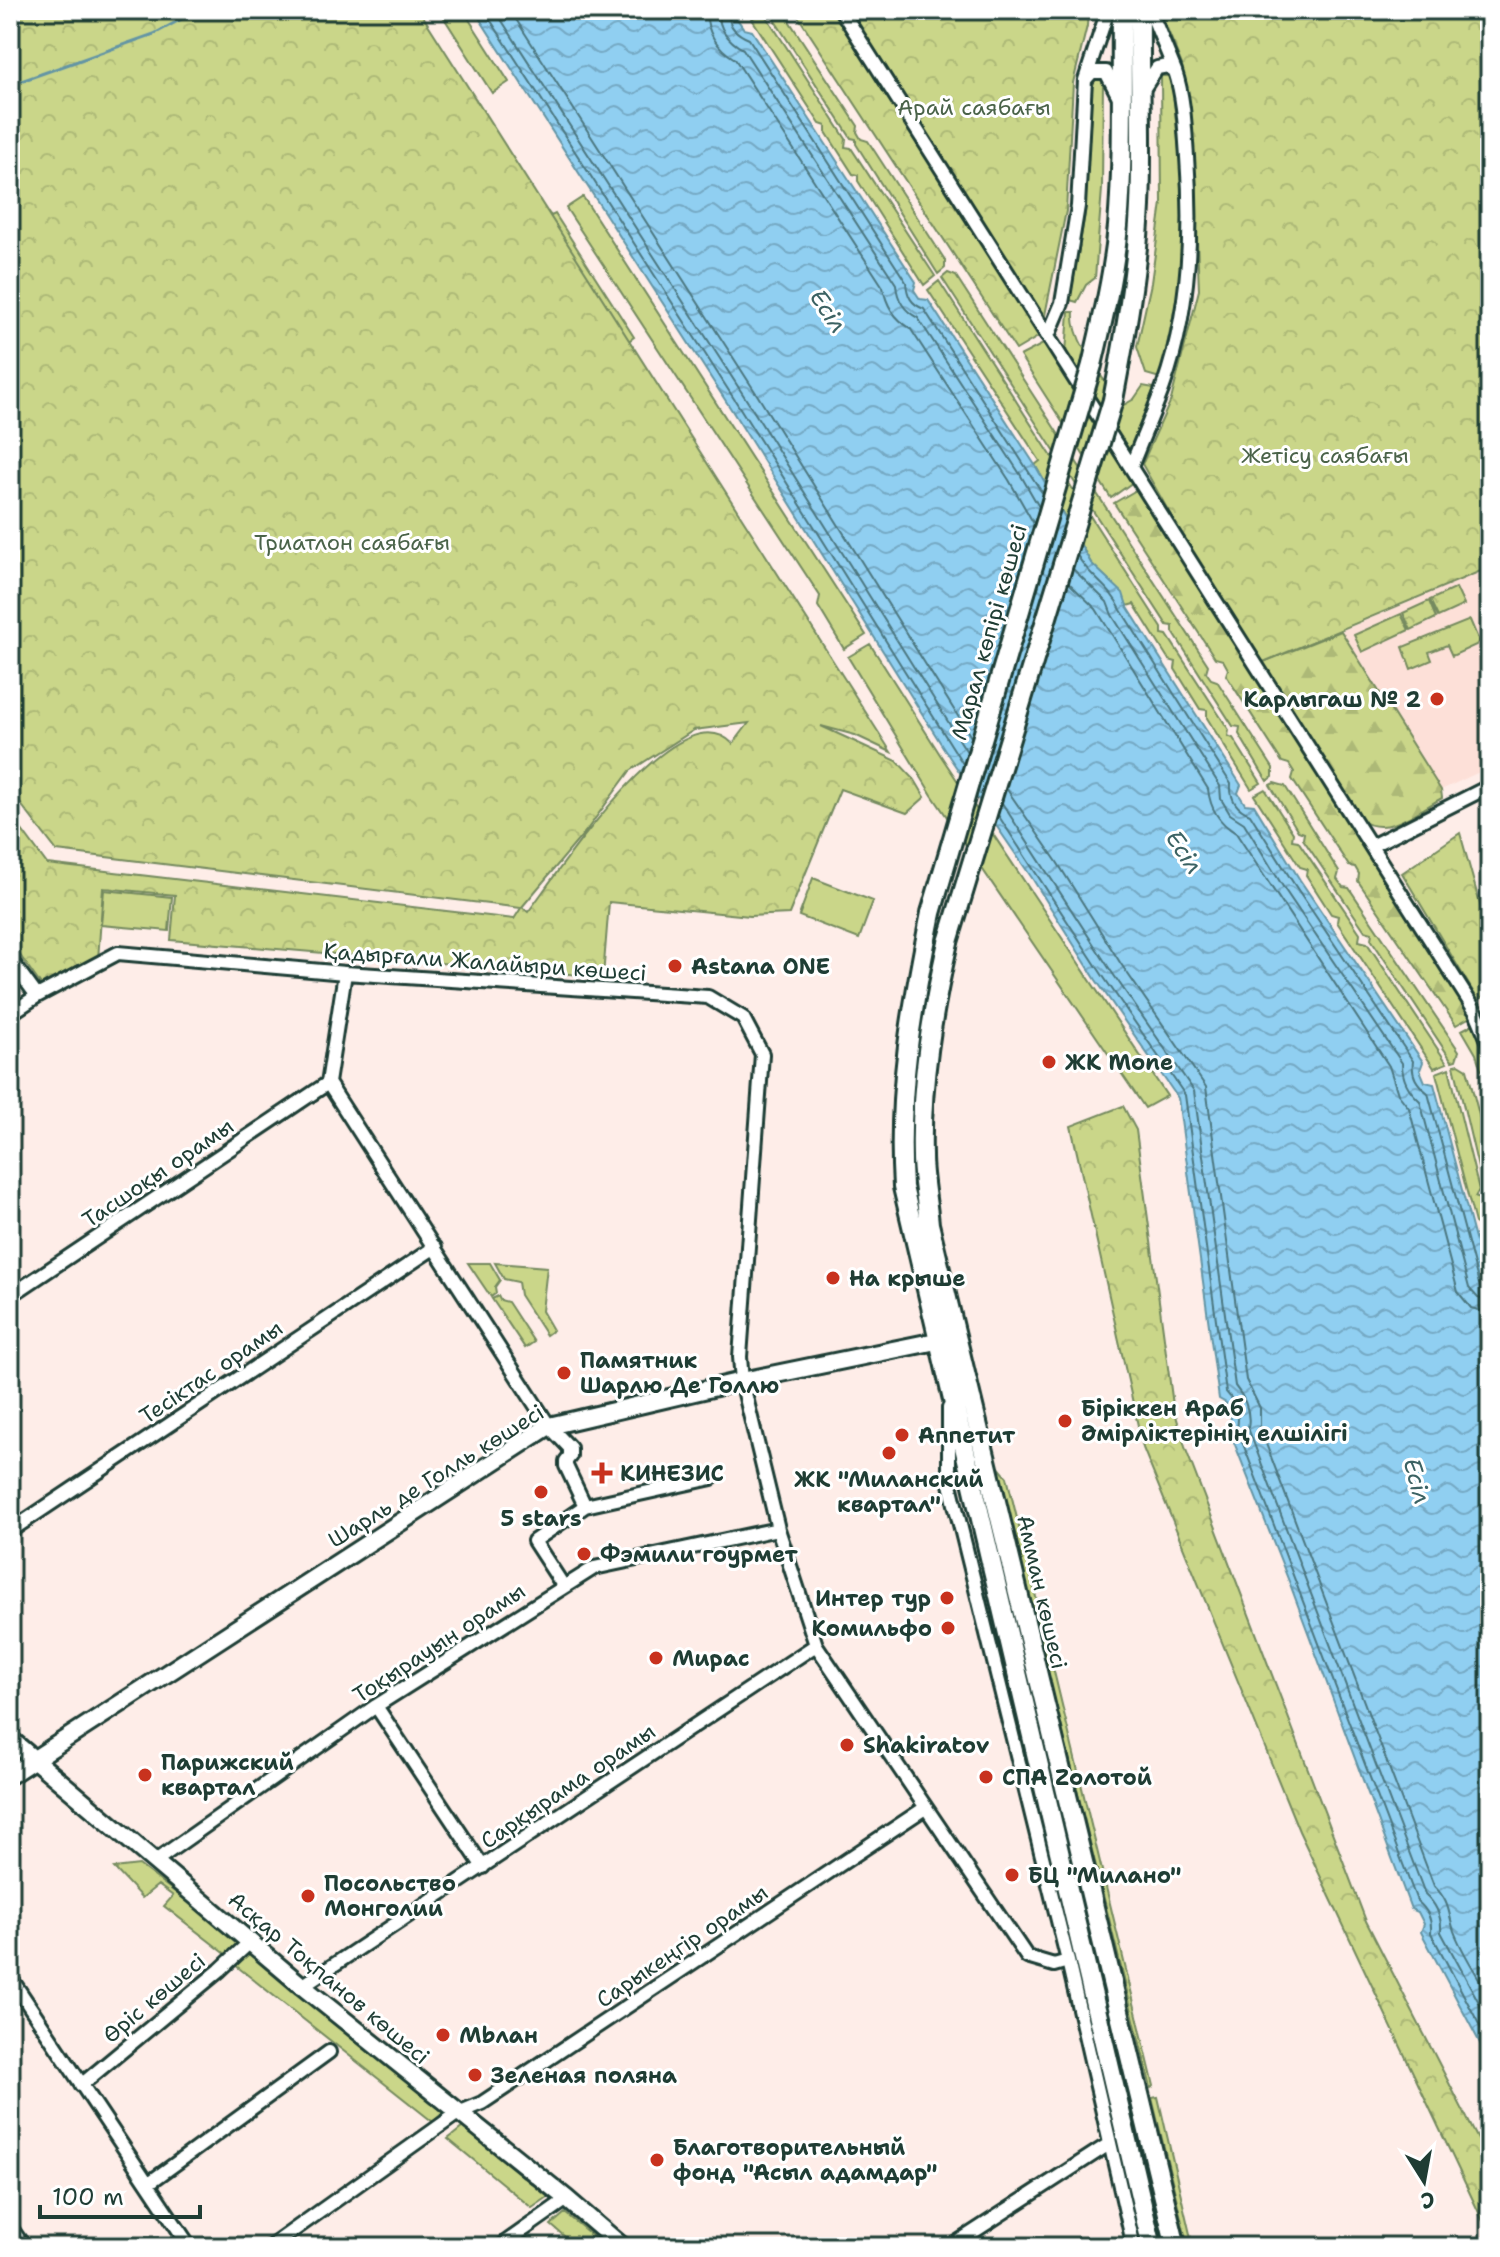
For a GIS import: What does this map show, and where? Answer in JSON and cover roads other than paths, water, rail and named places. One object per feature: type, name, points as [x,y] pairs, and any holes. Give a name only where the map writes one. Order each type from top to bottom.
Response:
[{"type":"main road","name":"Марал көпірі көшесі","points":[[931,913],[1092,365],[1112,274],[1118,228],[1122,10]]},
{"type":"main road","points":[[1140,10],[1141,94]]},
{"type":"main road","name":"Амман көшесі","points":[[1141,94],[1138,241],[1132,299],[1113,400],[948,942],[928,1040],[922,1158],[929,1224],[1176,2247]]},
{"type":"main road","name":"Амман көшесі","points":[[931,913],[906,1042],[900,1135],[906,1200],[1152,2247]]},
{"type":"street","points":[[841,10],[1476,1012],[1490,1045]]},
{"type":"street","points":[[1048,336],[1062,303],[1078,206],[1085,80],[1108,10]]},
{"type":"street","points":[[1131,467],[1164,384],[1181,313],[1189,261],[1190,200],[1185,131],[1175,71],[1150,10]]},
{"type":"street","points":[[1141,94],[1157,68],[1168,66],[1175,71]]},
{"type":"street","points":[[1085,80],[1092,72],[1106,72],[1121,102]]},
{"type":"street","points":[[1371,846],[1490,786]]},
{"type":"street","name":"Қадырғали Жалайыри көшесі","points":[[10,1014],[118,953],[345,973],[708,997],[743,1018],[762,1054],[740,1357],[742,1381],[778,1529],[816,1645],[1027,1957],[1054,1965],[1068,1961]]},
{"type":"street","points":[[10,959],[37,996]]},
{"type":"street","points":[[345,973],[328,1083],[549,1426],[570,1448],[566,1466],[585,1506]]},
{"type":"street","points":[[1476,1012],[1490,1006]]},
{"type":"street","name":"Тасшоқы орамы","points":[[10,1296],[328,1083]]},
{"type":"street","name":"Тесіктас орамы","points":[[10,1531],[435,1247]]},
{"type":"street","name":"Шарль де Голль көшесі","points":[[10,1775],[549,1426],[742,1381],[957,1337]]},
{"type":"street","name":"Амман көшесі","points":[[949,1388],[949,1480],[1068,1961],[1134,2247]]},
{"type":"street","points":[[564,1587],[534,1541],[585,1506],[712,1478]]},
{"type":"street","name":"Тоқырауын орамы","points":[[154,1862],[376,1706],[594,1568],[778,1529]]},
{"type":"street","name":"Сарқырама орамы","points":[[302,1986],[816,1645]]},
{"type":"street","points":[[376,1706],[483,1867]]},
{"type":"street","name":"Асқар Тоқпанов көшесі","points":[[10,1739],[302,1986],[623,2247]]},
{"type":"street","name":"Сарыкеңгір орамы","points":[[270,2247],[458,2113],[482,2103],[925,1808]]},
{"type":"street","name":"Өріс көшесі","points":[[81,2085],[251,1941]]},
{"type":"street","points":[[10,1977],[190,2247]]},
{"type":"street","points":[[149,2183],[329,2052]]},
{"type":"street","points":[[950,2247],[1109,2144]]},
{"type":"street","points":[[499,2247],[567,2199]]},
{"type":"street","points":[[10,2227],[24,2247]]},
{"type":"water","name":"Есіл","points":[[474,10],[738,10],[736,17],[744,29],[752,31],[916,282],[914,290],[920,299],[928,300],[1035,465],[1091,563],[1123,593],[1127,606],[1241,785],[1238,793],[1245,804],[1254,805],[1300,880],[1423,1062],[1420,1070],[1425,1082],[1434,1084],[1490,1296],[1490,2062],[1421,1932],[1424,1924],[1418,1912],[1411,1909],[1228,1427],[1231,1418],[1226,1403],[1219,1399],[1178,1098],[950,758],[731,409]]},
{"type":"waterway","points":[[10,85],[154,34],[198,10]]},
{"type":"place","name":"Карлыгаш № 2","points":[[1437,699]]},
{"type":"place","name":"Astana ONE","points":[[675,966]]},
{"type":"place","name":"ЖК Mone","points":[[1049,1062]]},
{"type":"place","name":"На крыше","points":[[833,1278]]},
{"type":"place","name":"Памятник Шарлю Де Голлю","points":[[564,1373]]},
{"type":"place","name":"Біріккен Араб Әмірліктерінің елшілігі","points":[[1065,1421]]},
{"type":"place","name":"Аппетит","points":[[902,1435]]},
{"type":"place","name":"ЖК \"Миланский квартал\"","points":[[889,1453]]},
{"type":"place","name":"КИНЕЗИС","points":[[602,1473]]},
{"type":"place","name":"5 stars","points":[[541,1492]]},
{"type":"place","name":"Фэмили гоурмет","points":[[584,1554]]},
{"type":"place","name":"Интер тур","points":[[947,1598]]},
{"type":"place","name":"Комильфо","points":[[948,1628]]},
{"type":"place","name":"Мирас","points":[[656,1658]]},
{"type":"place","name":"Shakiratov","points":[[847,1745]]},
{"type":"place","name":"Парижский квартал","points":[[145,1775]]},
{"type":"place","name":"СПА Zолотой","points":[[986,1777]]},
{"type":"place","name":"БЦ \"Милано\"","points":[[1012,1875]]},
{"type":"place","name":"Посольство Монголии","points":[[308,1896]]},
{"type":"place","name":"Мbлан","points":[[443,2035]]},
{"type":"place","name":"Зеленая поляна","points":[[475,2075]]},
{"type":"place","name":"Благотворительный фонд \"Асыл адамдар\"","points":[[657,2160]]},
{"type":"park label","name":"Арай саябағы","points":[[974,107]]},
{"type":"park label","name":"Жетісу саябағы","points":[[1325,455]]},
{"type":"park label","name":"Триатлон саябағы","points":[[352,542]]}]
